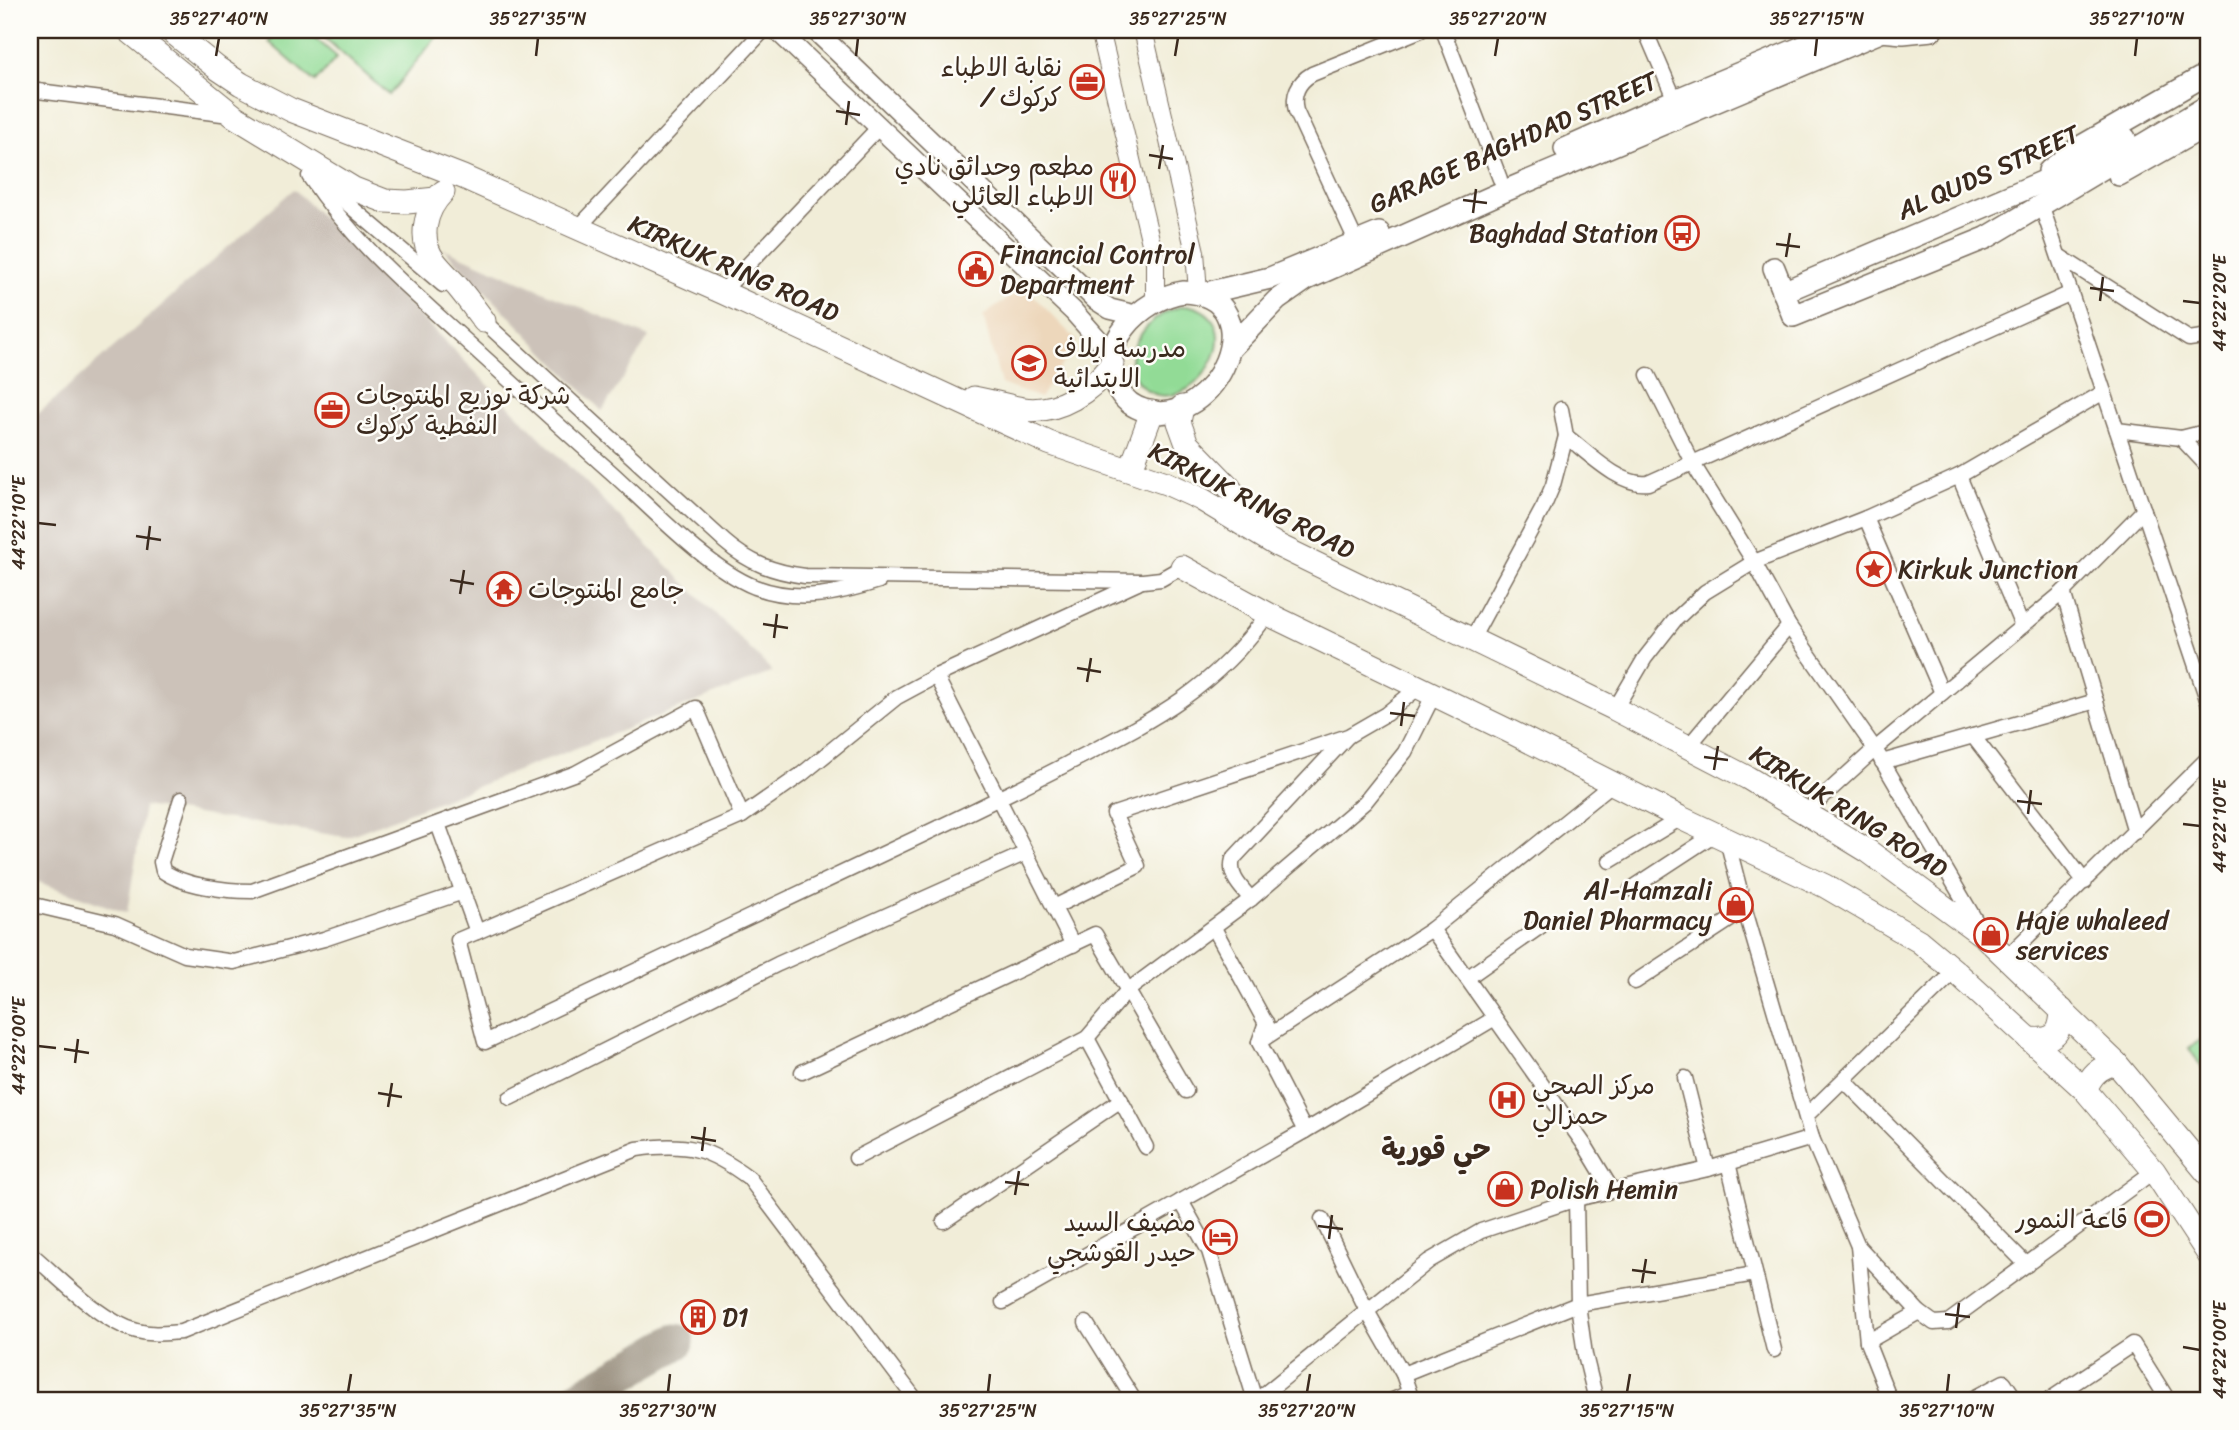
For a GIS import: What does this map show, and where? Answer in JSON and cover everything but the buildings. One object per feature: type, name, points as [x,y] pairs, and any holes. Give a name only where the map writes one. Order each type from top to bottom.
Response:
[{"type":"highway","points":[[128,30],[234,116],[354,189],[374,198],[407,202],[436,199]]},
{"type":"highway","name":"KIRKUK RING ROAD","points":[[172,31],[217,68],[265,98],[291,110],[463,177],[722,292],[1049,443],[1131,469],[1184,491],[1267,540],[1615,709],[1806,812],[1868,850],[1985,937],[2116,1063],[2209,1174]]},
{"type":"highway","points":[[463,177],[436,199],[427,218],[426,245],[435,261],[484,321]]},
{"type":"highway","points":[[947,396],[979,399],[1026,409],[1043,409],[1075,398],[1089,389],[1112,360]]},
{"type":"highway","points":[[1182,407],[1180,430],[1186,444],[1228,486],[1267,540]]},
{"type":"highway","points":[[1131,469],[1152,412]]},
{"type":"highway","points":[[1182,567],[1268,614],[1681,818],[1801,874],[1873,912],[1919,942],[1955,971],[2085,1090],[2154,1171],[2209,1255]]},
{"type":"highway","points":[[2029,1039],[2044,1040],[2055,1035],[2062,1027],[2062,1010]]},
{"type":"highway","points":[[2085,1090],[2091,1076],[2101,1067],[2116,1063]]},
{"type":"main road","points":[[777,30],[1084,322],[1112,360]]},
{"type":"main road","points":[[815,30],[1096,300],[1110,309],[1135,315]]},
{"type":"main road","name":"GARAGE BAGHDAD STREET","points":[[1200,293],[1270,278],[1357,243],[1675,100],[1843,30]]},
{"type":"main road","points":[[1883,30],[1903,33],[1932,30]]},
{"type":"main road","name":"GARAGE BAGHDAD STREET","points":[[1231,348],[1277,300],[1307,279],[1519,185],[1883,30]]},
{"type":"main road","points":[[2038,194],[2055,164],[2209,73]]},
{"type":"main road","name":"AL QUDS STREET","points":[[2038,194],[1783,292],[1793,316],[1964,248],[1997,232],[2038,194],[2076,167],[2209,90]]},
{"type":"main road","points":[[2038,194],[2209,106]]},
{"type":"main road","points":[[2038,194],[2095,187],[2209,124]]},
{"type":"main road","points":[[1774,268],[1783,292]]},
{"type":"main road","points":[[1177,293],[1200,293],[1219,305],[1228,318],[1231,348],[1223,370],[1214,383],[1196,399],[1182,407],[1152,412],[1137,408],[1125,399],[1116,387],[1112,360],[1121,334],[1135,315],[1155,301],[1177,293]]},
{"type":"street","points":[[578,228],[764,30]]},
{"type":"street","points":[[1100,30],[1155,260],[1155,301]]},
{"type":"street","points":[[1143,30],[1195,252],[1200,293]]},
{"type":"street","points":[[1357,243],[1296,111],[1294,104],[1297,89],[1300,83],[1312,74],[1421,30]]},
{"type":"street","points":[[1443,30],[1500,179]]},
{"type":"street","points":[[1646,30],[1675,100]]},
{"type":"street","points":[[30,90],[234,116]]},
{"type":"street","points":[[722,292],[880,126]]},
{"type":"street","points":[[274,139],[484,321],[725,542],[747,559],[789,574],[894,577],[1143,581],[1161,579],[1182,567]]},
{"type":"street","points":[[303,166],[341,219],[377,260],[723,570],[758,587],[796,596],[835,594],[894,577]]},
{"type":"street","points":[[2038,194],[2209,705]]},
{"type":"street","points":[[2059,256],[2189,339],[2209,336]]},
{"type":"street","points":[[1566,436],[1621,478],[1633,483],[1648,483],[2071,293]]},
{"type":"street","points":[[1648,375],[1693,464],[1754,562],[1789,626],[1875,749],[1985,937]]},
{"type":"street","points":[[1615,709],[1645,658],[1674,621],[1705,592],[1754,562],[1866,518],[1959,476],[2104,392]]},
{"type":"street","points":[[1472,639],[1540,515],[1553,485],[1566,436],[1561,409]]},
{"type":"street","points":[[2117,430],[2181,438],[2209,431]]},
{"type":"street","points":[[2181,438],[2209,468]]},
{"type":"street","points":[[1959,476],[2022,626]]},
{"type":"street","points":[[1806,812],[1875,749],[2063,592],[2144,510]]},
{"type":"street","points":[[1866,518],[1942,693]]},
{"type":"street","points":[[1143,581],[936,676],[897,697],[802,774],[742,816],[458,940],[485,1042],[999,799],[1156,718],[1208,681],[1236,654],[1268,614]]},
{"type":"street","points":[[2063,592],[2135,832]]},
{"type":"street","points":[[1688,747],[1789,626]]},
{"type":"street","points":[[936,676],[1073,945]]},
{"type":"street","points":[[1054,907],[1138,866],[1114,814],[1348,736],[1426,691]]},
{"type":"street","points":[[856,1158],[1087,1038],[1127,991],[1214,928],[1350,817],[1380,786],[1405,752],[1426,691]]},
{"type":"street","points":[[1882,762],[2096,701]]},
{"type":"street","points":[[181,800],[161,863],[163,871],[173,878],[233,891],[252,891],[576,773],[696,708],[742,816]]},
{"type":"street","points":[[1251,899],[1233,877],[1233,859],[1348,736]]},
{"type":"street","points":[[1973,736],[2085,882]]},
{"type":"street","points":[[2007,957],[2209,757]]},
{"type":"street","points":[[1265,1033],[1432,929],[1612,784]]},
{"type":"street","points":[[1610,861],[1681,818]]},
{"type":"street","points":[[438,824],[477,932]]},
{"type":"street","points":[[1631,889],[1721,837],[1812,1138],[1858,1247],[1867,1342],[1890,1400]]},
{"type":"street","points":[[510,1098],[778,964],[1026,853]]},
{"type":"street","points":[[30,904],[115,924],[185,955],[234,962],[324,939],[463,891]]},
{"type":"street","points":[[1635,982],[1745,910]]},
{"type":"street","points":[[1466,978],[1541,926]]},
{"type":"street","points":[[1214,928],[1265,1033],[1305,1131]]},
{"type":"street","points":[[1432,929],[1586,1147],[1612,1190]]},
{"type":"street","points":[[802,1072],[1095,934],[1186,1091]]},
{"type":"street","points":[[1806,1116],[1955,971]]},
{"type":"street","points":[[1003,1301],[1305,1131],[1495,1018]]},
{"type":"street","points":[[1087,1038],[1146,1147]]},
{"type":"street","points":[[1685,1077],[1708,1169]]},
{"type":"street","points":[[1844,1080],[2027,1265]]},
{"type":"street","points":[[944,1221],[1121,1100]]},
{"type":"street","points":[[1181,1201],[1209,1251],[1256,1400],[1429,1261],[1457,1244],[1507,1221],[1576,1199],[1708,1169],[1812,1138]]},
{"type":"street","points":[[30,1253],[116,1323],[137,1331],[159,1334],[181,1332],[602,1161],[647,1147],[667,1145],[697,1149],[725,1160],[749,1178],[916,1400]]},
{"type":"street","points":[[1728,1163],[1774,1350]]},
{"type":"street","points":[[1858,1247],[1919,1312],[1934,1323],[1948,1322],[2154,1171]]},
{"type":"street","points":[[1576,1199],[1578,1304],[1585,1354],[1597,1400]]},
{"type":"street","points":[[1322,1219],[1367,1311],[1403,1374],[1410,1397],[1392,1400]]},
{"type":"street","points":[[1403,1374],[1578,1304],[1755,1274]]},
{"type":"street","points":[[1867,1342],[1919,1312]]},
{"type":"street","points":[[1086,1323],[1134,1400]]},
{"type":"street","points":[[2049,1400],[2133,1344],[2168,1400]]},
{"type":"street","points":[[1970,1400],[2004,1382],[2016,1400]]},
{"type":"shaded area","points":[[294,189],[773,672],[346,837],[144,806],[127,913],[30,879],[30,421]]},
{"type":"shaded area","points":[[443,248],[649,337],[602,411]]},
{"type":"shaded area","name":"مدرسة ايلاف الابتدائية","points":[[1025,287],[1077,341],[1040,398],[1001,384],[983,316]]},
{"type":"green space","points":[[279,30],[306,30],[337,57],[315,82],[269,42]]},
{"type":"green space","points":[[316,30],[442,30],[389,95]]},
{"type":"green space","points":[[1191,306],[1209,316],[1217,331],[1217,349],[1209,367],[1196,383],[1179,393],[1162,396],[1144,388],[1134,376],[1131,363],[1133,349],[1150,323],[1177,308]]},
{"type":"green space","points":[[2209,1034],[2209,1078],[2189,1048]]},
{"type":"taxiway","points":[[576,1400],[676,1342]]},
{"type":"place","name":"نقابة الاطباء / كركوك","points":[[1087,82]]},
{"type":"place","name":"مطعم وحدائق نادي الاطباء العائلي","points":[[1118,181]]},
{"type":"place","name":"Baghdad Station","points":[[1682,233]]},
{"type":"place","name":"Financial Control Department","points":[[976,269]]},
{"type":"place","name":"مدرسة ايلاف الابتدائية","points":[[1029,363]]},
{"type":"place","name":"شركة توزيع المنتوجات النفطية كركوك","points":[[332,410]]},
{"type":"place","name":"Kirkuk Junction","points":[[1874,569]]},
{"type":"place","name":"جامع المنتوجات","points":[[504,589]]},
{"type":"place","name":"Al-Hamzali Daniel Pharmacy","points":[[1736,905]]},
{"type":"place","name":"Haje whaleed services","points":[[1991,935]]},
{"type":"place","name":"مركز الصحي حمزالي","points":[[1507,1100]]},
{"type":"place","name":"Polish Hemin","points":[[1505,1189]]},
{"type":"place","name":"قاعة النمور","points":[[2152,1219]]},
{"type":"place","name":"مضيف السيد حيدر القوشجي","points":[[1220,1237]]},
{"type":"place","name":"D1","points":[[698,1317]]},
{"type":"district","name":"حي قورية","points":[[1436,1149]]}]
